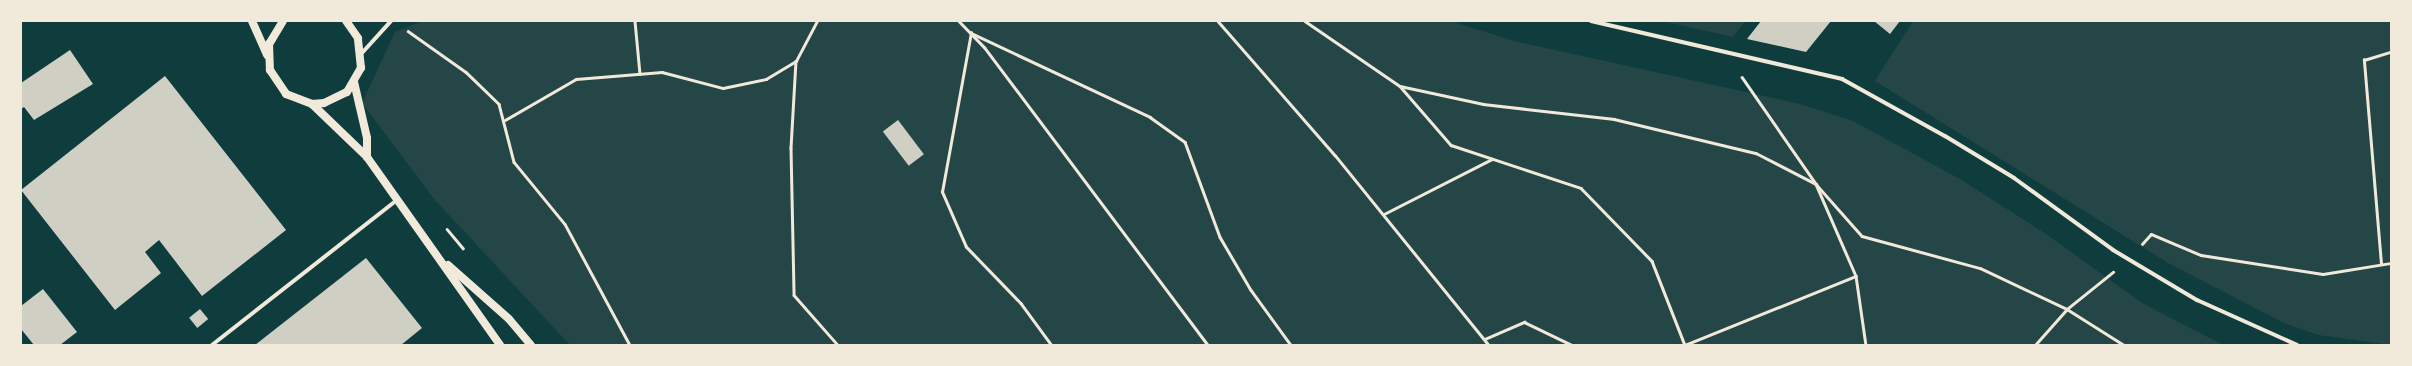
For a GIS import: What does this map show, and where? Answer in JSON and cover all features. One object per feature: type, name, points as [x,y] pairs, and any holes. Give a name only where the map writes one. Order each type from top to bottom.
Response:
[{"type":"main road","points":[[252,21],[268,56],[270,70],[286,94],[312,104],[367,157],[500,345]]},
{"type":"main road","points":[[268,56],[274,32],[283,21]]},
{"type":"main road","points":[[346,21],[358,38],[362,53],[354,82],[367,138],[367,157]]},
{"type":"main road","points":[[312,104],[336,99],[354,82]]},
{"type":"main road","points":[[439,258],[509,319],[531,345]]},
{"type":"street","points":[[362,53],[391,21]]},
{"type":"street","points":[[1591,21],[1842,79],[2008,174],[2129,260],[2197,300],[2297,345]]},
{"type":"street","points":[[212,345],[397,200]]},
{"type":"path","points":[[635,21],[640,74]]},
{"type":"path","points":[[817,21],[796,61],[791,148],[794,295],[838,345]]},
{"type":"path","points":[[959,21],[971,33],[1208,345]]},
{"type":"path","points":[[1218,21],[1384,214],[1489,345]]},
{"type":"path","points":[[1305,21],[1400,86],[1451,145],[1581,188],[1652,261],[1685,345],[1856,276]]},
{"type":"path","points":[[407,27],[409,32],[466,72],[498,104],[505,120],[514,162],[565,224],[630,345]]},
{"type":"path","points":[[971,33],[942,192],[966,247],[1021,304],[1051,345]]},
{"type":"path","points":[[971,33],[1150,117],[1184,142],[1220,237],[1251,290],[1291,345]]},
{"type":"path","points":[[2381,264],[2364,60],[2391,52]]},
{"type":"path","points":[[1726,53],[1816,184],[1862,236],[1980,268],[2067,309],[2124,345]]},
{"type":"path","points":[[505,120],[576,79],[662,72],[723,88],[766,79],[796,61]]},
{"type":"path","points":[[1400,86],[1483,104],[1614,119],[1756,153],[1816,184],[1856,276],[1866,345]]},
{"type":"path","points":[[1384,214],[1492,159]]},
{"type":"path","points":[[443,224],[469,254]]},
{"type":"path","points":[[2035,345],[2067,309],[2129,260],[2150,234],[2201,255],[2323,274],[2391,262]]},
{"type":"path","points":[[1485,339],[1524,322],[1572,345]]},
{"type":"shaded area","points":[[423,21],[1450,21],[1514,41],[1800,104],[1853,121],[1960,179],[2043,232],[2142,303],[2223,345],[570,345],[435,200],[362,103],[395,32]]},
{"type":"shaded area","points":[[1662,21],[1745,21],[1733,37]]},
{"type":"shaded area","points":[[1913,21],[2391,21],[2391,345],[2318,335],[2284,323],[2168,263],[1875,81]]},
{"type":"building","points":[[1761,21],[1831,21],[1806,52],[1747,39]]},
{"type":"building","points":[[1874,21],[1900,21],[1890,34]]},
{"type":"building","points":[[70,50],[93,84],[34,120],[24,107],[21,109],[21,83]]},
{"type":"building","points":[[165,76],[286,230],[202,296],[159,240],[145,252],[161,273],[115,310],[21,190]]},
{"type":"building","points":[[898,120],[924,154],[909,166],[883,131]]},
{"type":"building","points":[[366,258],[422,328],[401,345],[255,345]]},
{"type":"building","points":[[43,289],[77,332],[60,345],[34,345],[21,329],[21,306]]},
{"type":"building","points":[[200,309],[208,319],[197,328],[189,318]]}]
